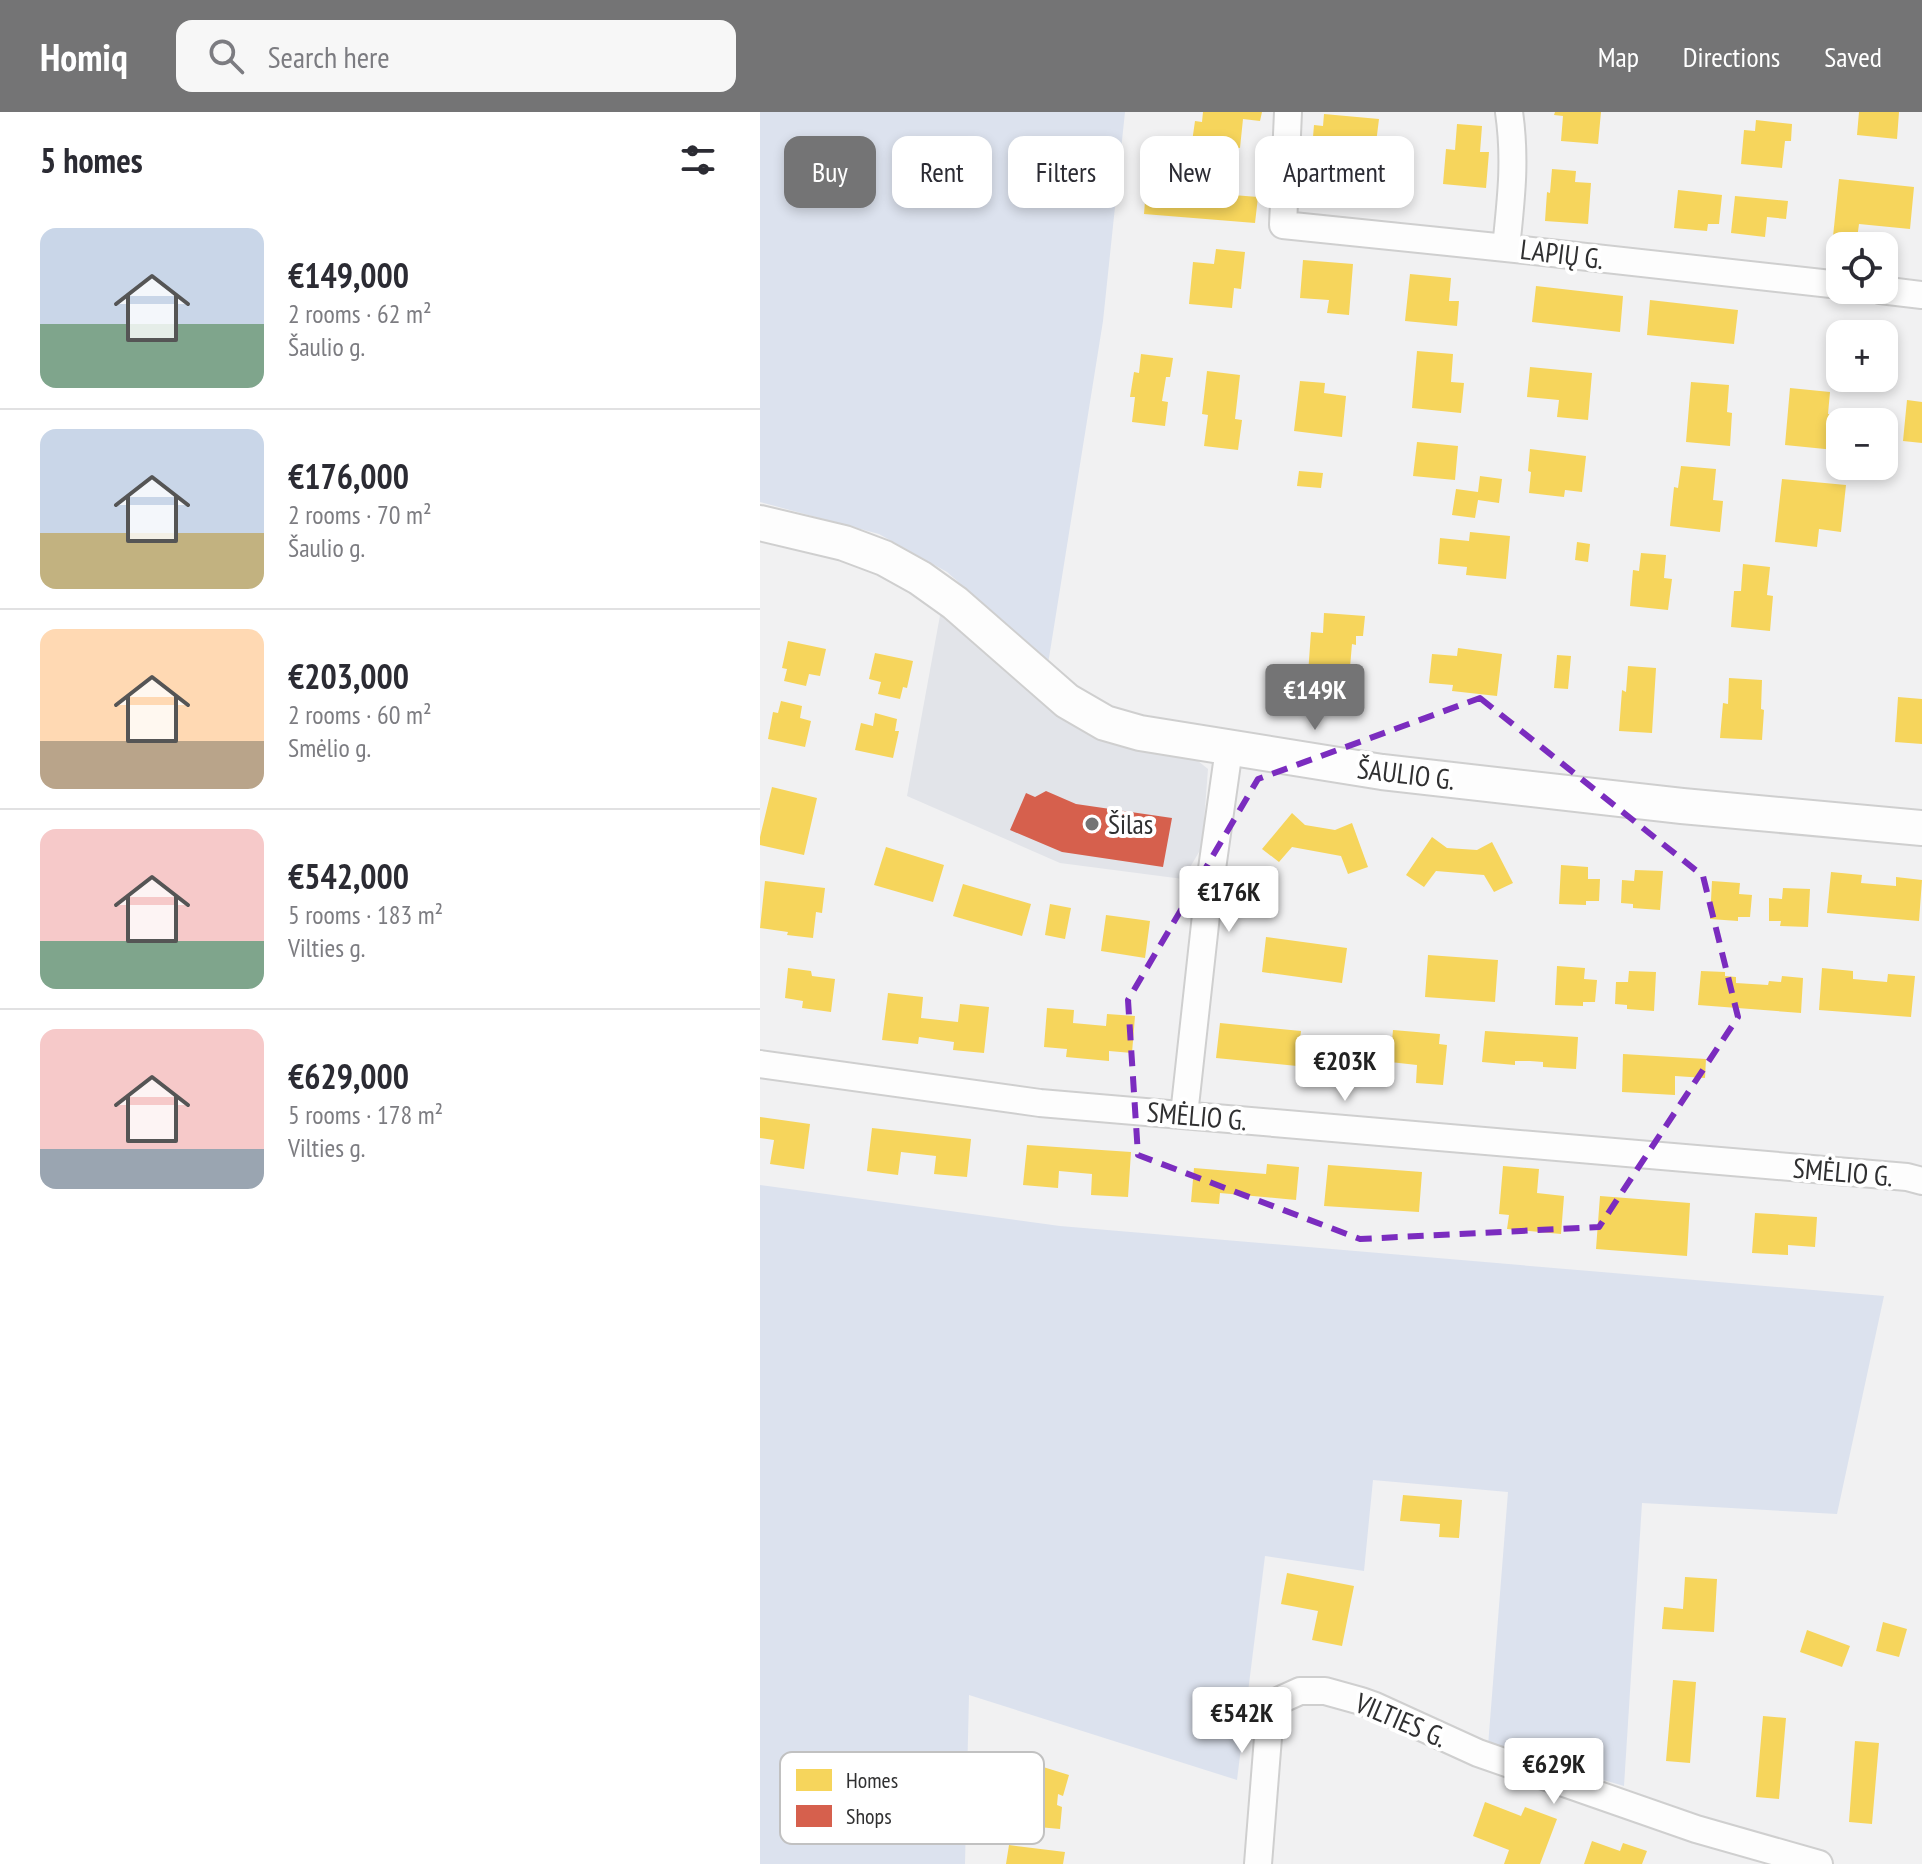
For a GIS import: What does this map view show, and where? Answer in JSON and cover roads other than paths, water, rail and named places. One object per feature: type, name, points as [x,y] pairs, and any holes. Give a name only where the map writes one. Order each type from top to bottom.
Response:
[{"type":"street","name":"LAPIŲ G.","points":[[1288,112],[1283,225],[1826,283]]},
{"type":"street","points":[[1506,248],[1514,173],[1509,112]]},
{"type":"street","points":[[1898,292],[1922,295]]},
{"type":"street","name":"ŠAULIO G.","points":[[760,523],[844,543],[884,558],[955,603],[1067,701],[1105,723],[1140,733],[1398,774],[1682,806],[1922,828]]},
{"type":"street","points":[[1184,1115],[1208,897],[1229,749]]},
{"type":"street","name":"SMĖLIO G.","points":[[760,1064],[1040,1103],[1907,1177],[1922,1181]]},
{"type":"street","name":"VILTIES G.","points":[[1258,1864],[1269,1725],[1280,1700],[1300,1691],[1325,1691],[1375,1706],[1478,1753],[1696,1829],[1819,1864]]},
{"type":"place","name":"Šilas","points":[[1092,824]]}]
